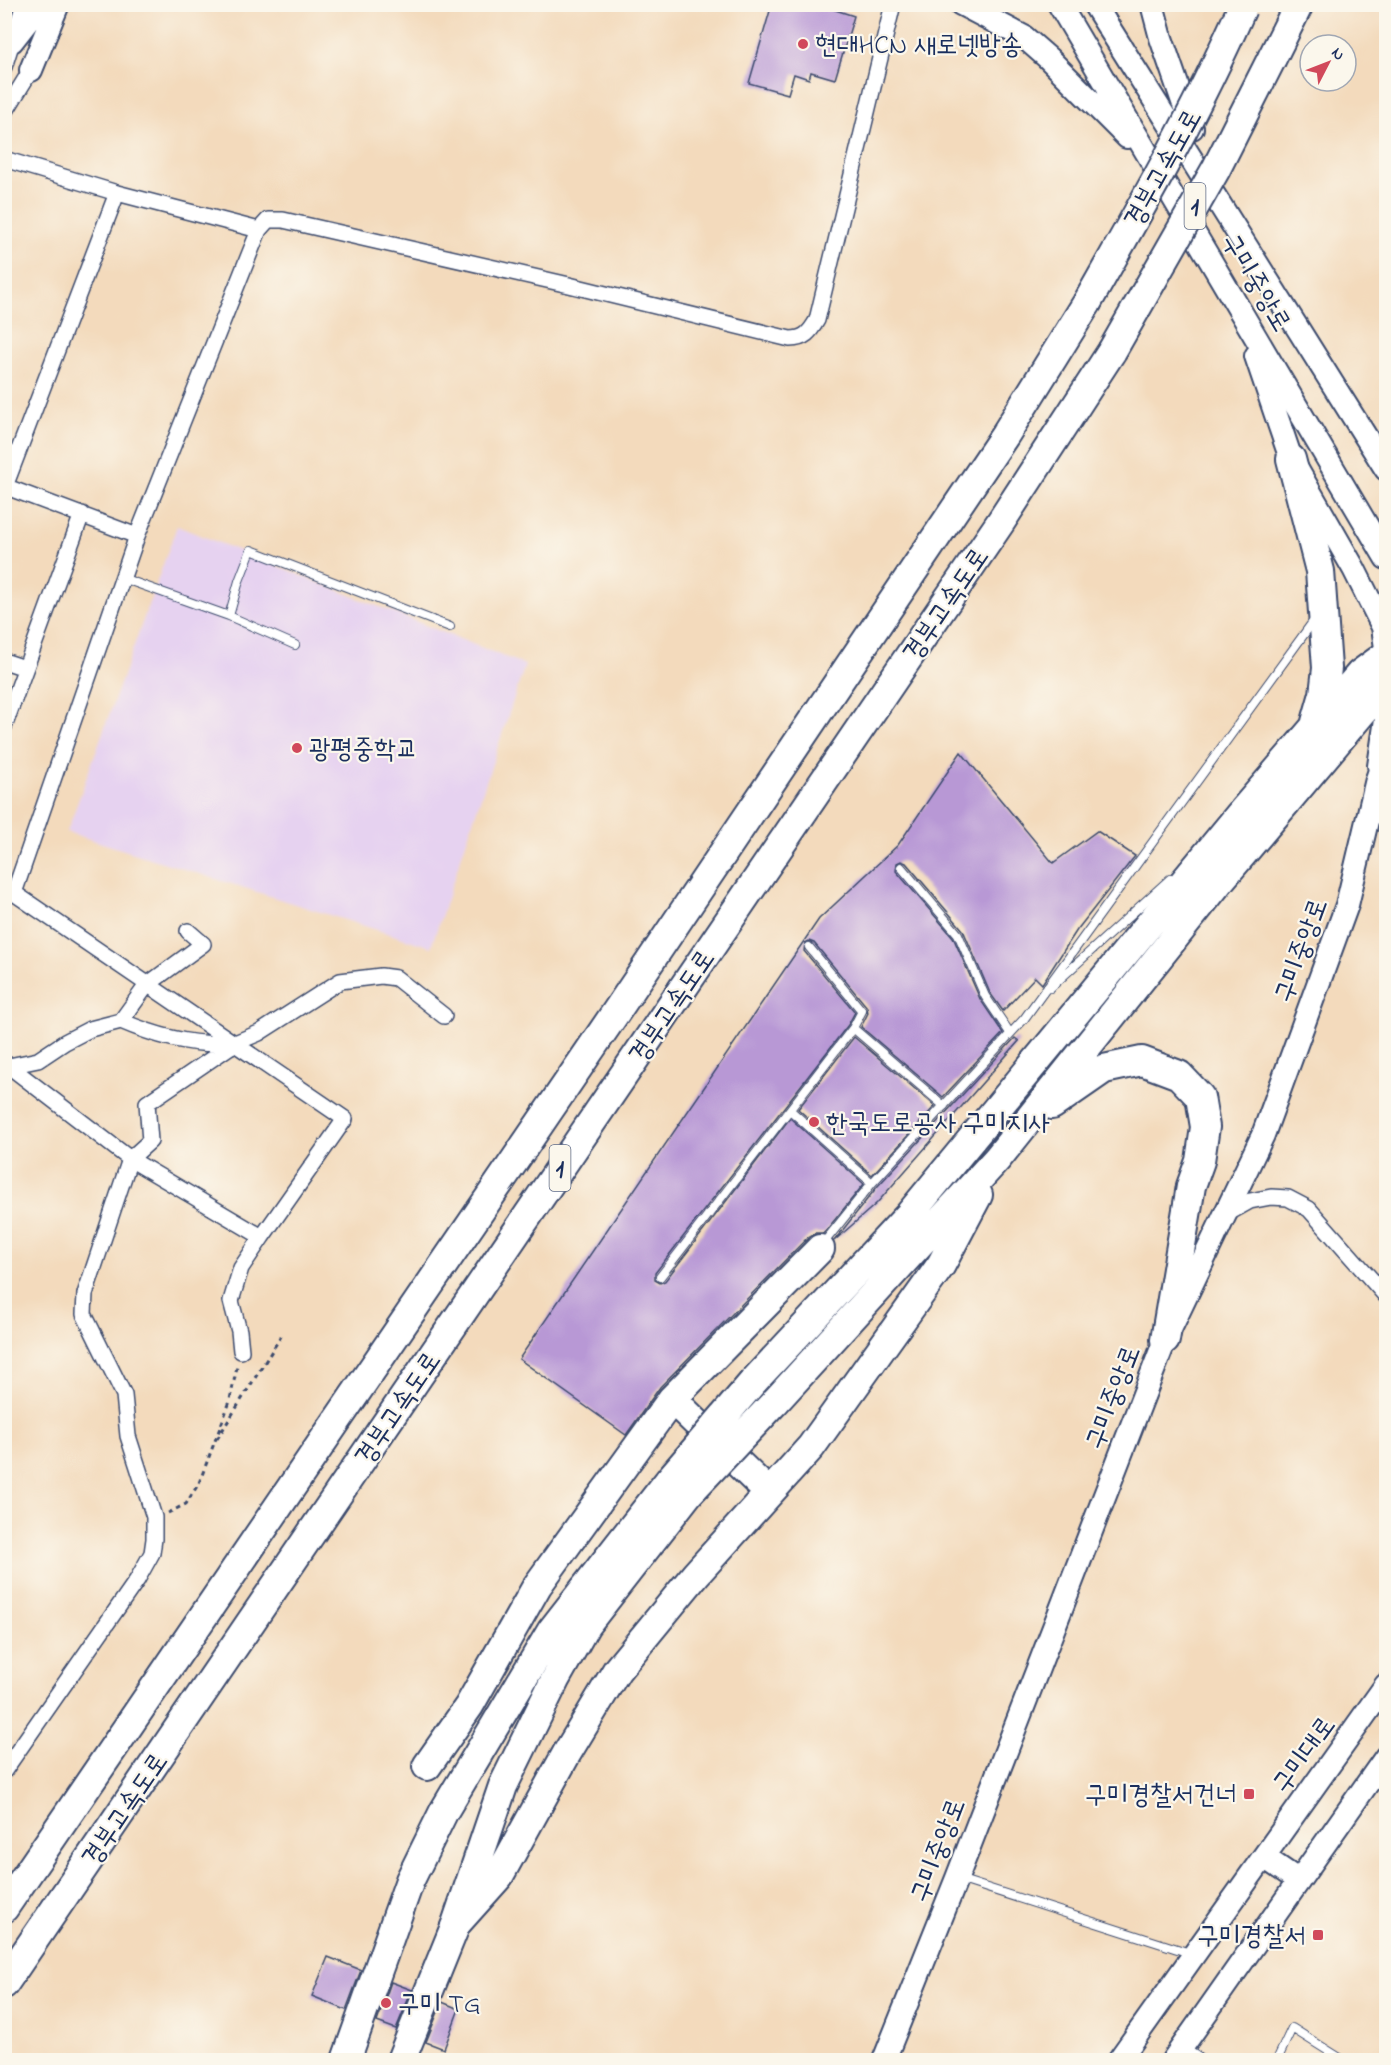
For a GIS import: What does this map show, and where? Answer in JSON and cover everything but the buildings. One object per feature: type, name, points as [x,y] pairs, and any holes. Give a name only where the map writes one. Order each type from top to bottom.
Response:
[{"type":"highway","name":"경부고속도로","points":[[4,1984],[993,533],[1112,351],[1216,169],[1299,4]]},
{"type":"highway","name":"경부고속도로","points":[[4,1908],[614,1016],[1005,435],[1087,303],[1142,207],[1214,73],[1243,6]]},
{"type":"highway","points":[[1290,459],[1320,571],[1327,668],[1324,694],[1314,728]]},
{"type":"highway","points":[[401,2061],[456,1924],[503,1786],[555,1680],[586,1625],[680,1486],[753,1382],[909,1215],[1241,813],[1360,674],[1386,655]]},
{"type":"highway","points":[[346,2061],[410,1880],[444,1810],[552,1630],[680,1486],[775,1402],[997,1159],[1219,882],[1386,684]]},
{"type":"highway","points":[[1026,1123],[1104,1070],[1142,1061],[1179,1076],[1200,1097],[1205,1127],[1200,1161],[1191,1186],[1165,1340]]},
{"type":"highway","points":[[456,1924],[499,1876],[567,1753],[617,1670],[696,1574],[811,1447],[941,1265],[997,1159]]},
{"type":"highway","points":[[427,1766],[469,1706],[537,1586],[672,1399],[820,1249]]},
{"type":"highway","points":[[672,1399],[768,1492]]},
{"type":"main road","points":[[961,4],[1024,37],[1083,91],[1153,163]]},
{"type":"main road","name":"구미중앙로","points":[[1059,4],[1386,558]]},
{"type":"main road","name":"구미중앙로","points":[[1094,4],[1386,469]]},
{"type":"main road","points":[[1152,4],[1161,38],[1217,200]]},
{"type":"main road","points":[[12,41],[41,5]]},
{"type":"main road","points":[[31,70],[41,5]]},
{"type":"main road","points":[[1240,311],[1290,459],[1354,569],[1383,627],[1386,648]]},
{"type":"main road","points":[[1361,429],[1386,452]]},
{"type":"main road","points":[[1377,779],[1386,719]]},
{"type":"main road","name":"구미중앙로","points":[[885,2061],[1165,1340],[1263,1134],[1347,905],[1377,779],[1386,753]]},
{"type":"main road","name":"구미대로","points":[[1119,2061],[1386,1685]]},
{"type":"main road","points":[[1183,2057],[1299,1881],[1385,1763]]},
{"type":"main road","points":[[1264,1857],[1299,1881]]},
{"type":"street","points":[[241,1351],[239,1331],[231,1301],[241,1268],[345,1119],[9,890],[137,536],[260,230],[268,220],[283,220],[569,285],[789,339],[798,339],[810,332],[816,320],[893,4]]},
{"type":"street","points":[[4,67],[12,41]]},
{"type":"street","points":[[4,114],[31,70]]},
{"type":"street","points":[[4,159],[117,193],[260,230]]},
{"type":"street","points":[[117,193],[5,487],[137,536]]},
{"type":"street","points":[[4,726],[82,514]]},
{"type":"street","points":[[4,661],[26,668]]},
{"type":"street","points":[[122,1022],[147,985],[203,944],[188,931]]},
{"type":"street","points":[[4,1771],[137,1580],[152,1553],[154,1517],[128,1436],[124,1395],[84,1314],[85,1294],[130,1159],[150,1141],[147,1103],[235,1043],[259,1033],[340,981],[381,976],[396,978],[444,1016]]},
{"type":"street","points":[[6,1067],[38,1060],[64,1042],[90,1029],[122,1022],[144,1030],[209,1046],[235,1043]]},
{"type":"street","points":[[6,1067],[130,1159],[262,1237]]},
{"type":"street","points":[[1224,1216],[1250,1201],[1272,1197],[1288,1198],[1309,1209],[1386,1296]]},
{"type":"lane","points":[[229,616],[251,550],[450,627]]},
{"type":"lane","points":[[122,578],[229,616],[295,645]]},
{"type":"lane","points":[[820,1249],[872,1183],[1024,1019],[1323,608]]},
{"type":"lane","points":[[1190,860],[1241,813]]},
{"type":"lane","points":[[901,867],[958,934],[985,996],[1010,1033]]},
{"type":"lane","points":[[1040,997],[1173,875]]},
{"type":"lane","points":[[660,1277],[853,1028],[862,1011],[809,948]]},
{"type":"lane","points":[[853,1028],[944,1106]]},
{"type":"lane","points":[[790,1110],[872,1183]]},
{"type":"lane","points":[[957,1878],[1194,1954]]},
{"type":"lane","points":[[1277,2061],[1292,2028],[1343,2061]]},
{"type":"path","points":[[211,1448],[283,1333]]},
{"type":"path","points":[[154,1517],[170,1513],[186,1504],[199,1484],[229,1404],[241,1351]]},
{"type":"shaded area","name":"광평중학교","points":[[177,526],[525,665],[431,947],[67,832]]},
{"type":"place","name":"현대HCN 새로넷방송","points":[[803,44]]},
{"type":"place","name":"광평중학교","points":[[297,748]]},
{"type":"place","name":"한국도로공사 구미지사","points":[[814,1122]]},
{"type":"place","name":"구미경찰서건너","points":[[1249,1794]]},
{"type":"place","name":"구미경찰서","points":[[1318,1935]]},
{"type":"place","name":"구미 TG","points":[[386,2003]]}]
